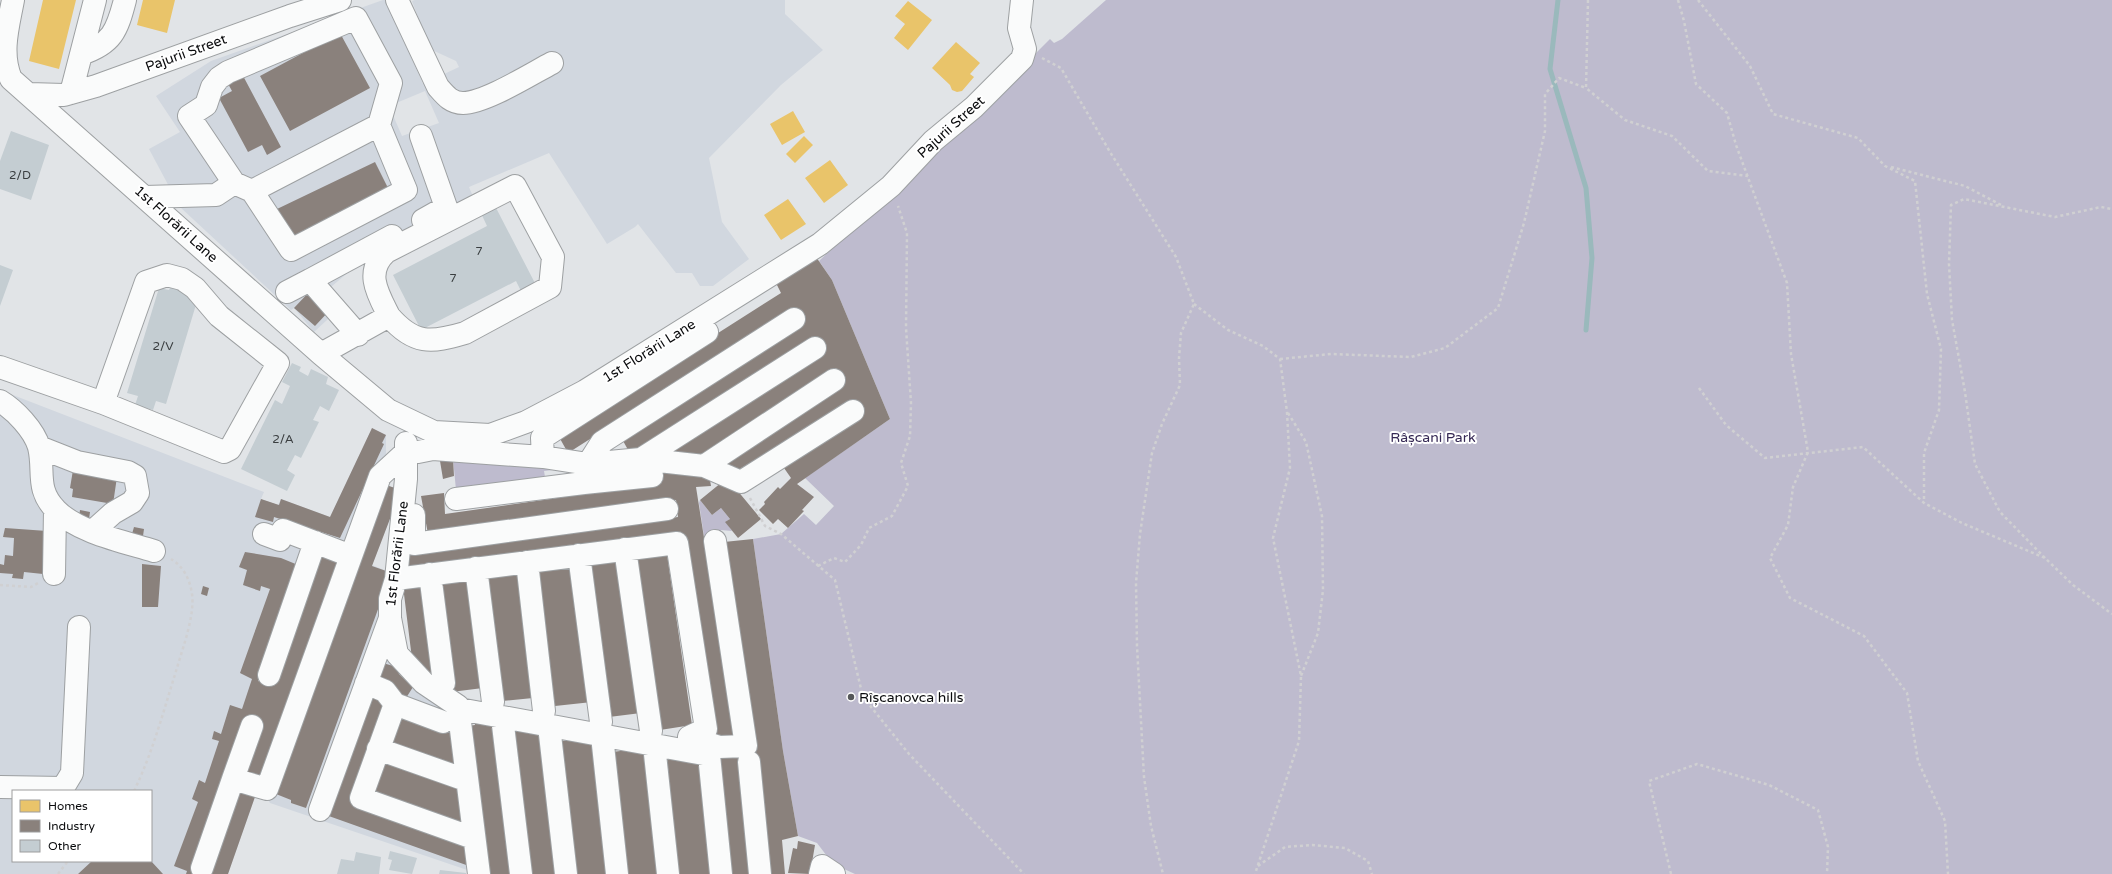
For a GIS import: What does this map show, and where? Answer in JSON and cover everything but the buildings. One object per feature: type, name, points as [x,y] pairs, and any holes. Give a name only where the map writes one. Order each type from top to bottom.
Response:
[{"type":"street","points":[[71,93],[95,0]]},
{"type":"street","points":[[81,54],[96,49],[108,40],[119,25],[125,0]]},
{"type":"street","name":"Pajurii Street","points":[[29,94],[47,96],[71,93],[96,86],[290,16],[340,0]]},
{"type":"street","points":[[397,0],[438,87],[448,98],[462,103],[477,101],[552,63]]},
{"type":"street","points":[[1022,0],[1020,28],[1025,49]]},
{"type":"street","name":"1st Florării Lane","points":[[9,3],[2,52],[11,79],[145,196],[321,354],[388,410],[405,420],[434,432],[490,435],[526,422],[585,391],[794,260]]},
{"type":"street","points":[[356,18],[391,83],[379,125],[406,190],[291,250],[243,187],[190,116],[206,106],[212,87],[219,78],[228,72],[356,18]]},
{"type":"street","name":"Pajurii Street","points":[[794,260],[820,244],[891,186],[933,141],[974,107],[1014,69],[1022,59],[1025,49]]},
{"type":"street","points":[[145,196],[216,195],[243,187],[379,125]]},
{"type":"street","points":[[287,292],[446,207],[421,136]]},
{"type":"street","points":[[515,186],[553,257],[550,287],[465,333],[438,340],[425,340],[412,336],[400,329],[389,316],[374,279],[378,259],[386,252],[515,186]]},
{"type":"street","points":[[0,367],[103,403],[224,452],[230,449],[278,363],[219,316],[195,288],[182,279],[166,275],[146,282],[103,403]]},
{"type":"street","points":[[310,280],[358,335]]},
{"type":"street","points":[[543,457],[542,438],[772,291]]},
{"type":"street","points":[[321,354],[358,335],[389,316]]},
{"type":"street","points":[[586,474],[602,442],[794,319]]},
{"type":"street","points":[[646,467],[815,348]]},
{"type":"street","points":[[704,466],[834,380]]},
{"type":"street","points":[[0,401],[30,429],[39,447],[42,488],[55,510],[70,521],[93,531],[154,551]]},
{"type":"street","points":[[456,499],[586,474],[646,467],[704,466],[741,482],[853,411]]},
{"type":"street","name":"1st Florării Lane","points":[[405,420],[412,452],[406,478],[396,579],[390,600],[390,618],[397,654],[453,712]]},
{"type":"street","points":[[39,447],[77,462],[128,472],[135,476],[138,484],[138,493],[132,502],[113,513],[93,531]]},
{"type":"street","points":[[233,778],[266,790],[380,476],[412,452],[433,449],[543,457],[586,474]]},
{"type":"street","points":[[412,452],[414,485],[414,544],[667,509]]},
{"type":"street","points":[[54,574],[55,510]]},
{"type":"street","points":[[264,534],[280,540],[283,530],[351,556]]},
{"type":"street","points":[[653,738],[689,737],[719,747],[746,746],[715,541]]},
{"type":"street","points":[[268,675],[316,542]]},
{"type":"street","points":[[396,579],[677,543],[706,729],[689,737]]},
{"type":"street","points":[[625,550],[653,738],[668,874]]},
{"type":"street","points":[[579,555],[601,729],[617,874]]},
{"type":"street","points":[[527,562],[566,874]]},
{"type":"street","points":[[476,568],[521,874]]},
{"type":"street","points":[[430,574],[444,683]]},
{"type":"street","points":[[320,810],[390,618]]},
{"type":"street","points":[[0,787],[63,788],[72,773],[79,627]]},
{"type":"street","points":[[366,683],[385,691],[395,704],[453,712],[469,698],[497,710],[653,738],[709,755],[722,874]]},
{"type":"street","points":[[395,704],[361,798],[473,838]]},
{"type":"street","points":[[453,712],[466,780],[479,874]]},
{"type":"street","points":[[202,868],[252,726]]},
{"type":"street","points":[[378,749],[466,780]]},
{"type":"street","points":[[749,762],[760,874]]},
{"type":"street","points":[[820,874],[822,866],[834,874]]},
{"type":"path","points":[[1586,88],[1588,0]]},
{"type":"path","points":[[1678,0],[1684,21],[1696,84],[1727,114],[1787,283],[1791,354],[1808,452],[1793,487],[1788,525],[1770,558],[1790,598],[1864,636],[1907,693],[1918,761],[1945,821],[1948,874]]},
{"type":"path","points":[[1698,0],[1750,66],[1773,114],[1858,138],[1885,166],[1915,181],[1927,294],[1941,349],[1939,410],[1924,453],[1924,503]]},
{"type":"path","points":[[1025,49],[1061,68],[1110,152],[1176,257],[1194,304],[1228,330],[1263,346],[1280,359],[1331,354],[1411,357],[1445,348],[1498,308],[1524,222],[1545,131],[1545,94],[1559,78],[1586,88],[1626,120],[1672,136],[1708,171],[1748,176]]},
{"type":"path","points":[[1885,166],[1965,186],[2005,207]]},
{"type":"path","points":[[818,566],[834,558],[845,562],[861,545],[869,528],[892,516],[908,486],[901,463],[910,436],[906,328],[907,233],[891,186]]},
{"type":"path","points":[[2112,209],[2101,208],[2055,217],[1964,199],[1951,205],[1949,264],[1952,320],[1965,392],[1975,464],[2000,512],[2073,585],[2112,614]]},
{"type":"path","points":[[1163,874],[1152,826],[1144,777],[1137,646],[1136,583],[1140,534],[1152,453],[1162,424],[1180,385],[1179,358],[1182,333],[1194,304]]},
{"type":"path","points":[[1255,874],[1298,741],[1301,676],[1273,538],[1290,468],[1287,412],[1280,359]]},
{"type":"path","points":[[1699,388],[1726,425],[1765,458],[1863,447],[1924,503],[1962,523],[2045,558]]},
{"type":"path","points":[[1287,412],[1306,442],[1322,516],[1323,590],[1318,633],[1301,676]]},
{"type":"path","points":[[741,482],[765,526],[781,534],[834,580],[863,697],[909,754],[1024,874]]},
{"type":"path","points":[[134,790],[144,771],[183,647],[192,595],[190,582],[185,572],[172,560],[154,551]]},
{"type":"path","points":[[0,585],[32,587],[54,574]]},
{"type":"path","points":[[1672,874],[1649,781],[1696,764],[1769,785],[1818,810],[1828,847],[1827,874]]},
{"type":"path","points":[[1257,867],[1285,847],[1312,845],[1345,848],[1368,861],[1372,874]]},
{"type":"path","points":[[58,874],[67,862]]},
{"type":"shaded area","points":[[383,0],[386,0],[423,84],[459,67],[456,61],[430,49],[412,1],[415,0],[785,0],[785,14],[823,50],[781,85],[709,158],[722,222],[749,259],[713,286],[700,286],[692,273],[676,273],[638,224],[607,244],[549,153],[469,187],[474,199],[364,259],[325,292],[340,308],[314,332],[294,308],[291,310],[180,207],[149,149],[180,132],[156,96],[211,61]],"holes":[[[425,91],[439,123],[402,136],[389,106]]]},
{"type":"shaded area","points":[[0,390],[264,492],[261,499],[278,505],[281,499],[330,517],[372,428],[386,435],[386,485],[401,490],[372,565],[389,572],[381,601],[399,674],[424,697],[448,712],[479,874],[270,803],[267,798],[256,794],[228,874],[0,874]]},
{"type":"green space","name":"Râșcani Park","points":[[1106,0],[2112,0],[2112,874],[855,874],[833,864],[817,843],[798,836],[783,751],[753,539],[781,534],[804,514],[816,525],[834,506],[805,478],[890,419],[832,280],[819,261],[982,107],[1050,39],[1054,43],[1062,39]]},
{"type":"green space","points":[[453,458],[569,468],[544,471],[545,477],[577,473],[580,475],[456,490]]},
{"type":"green space","points":[[700,500],[712,515],[721,508],[730,519],[726,522],[732,531],[721,530],[722,536],[704,536],[699,503]]},
{"type":"waterway","points":[[1558,0],[1550,69],[1586,188],[1592,258],[1586,330]]},
{"type":"place","name":"Rîșcanovca hills","points":[[851,697]]}]
